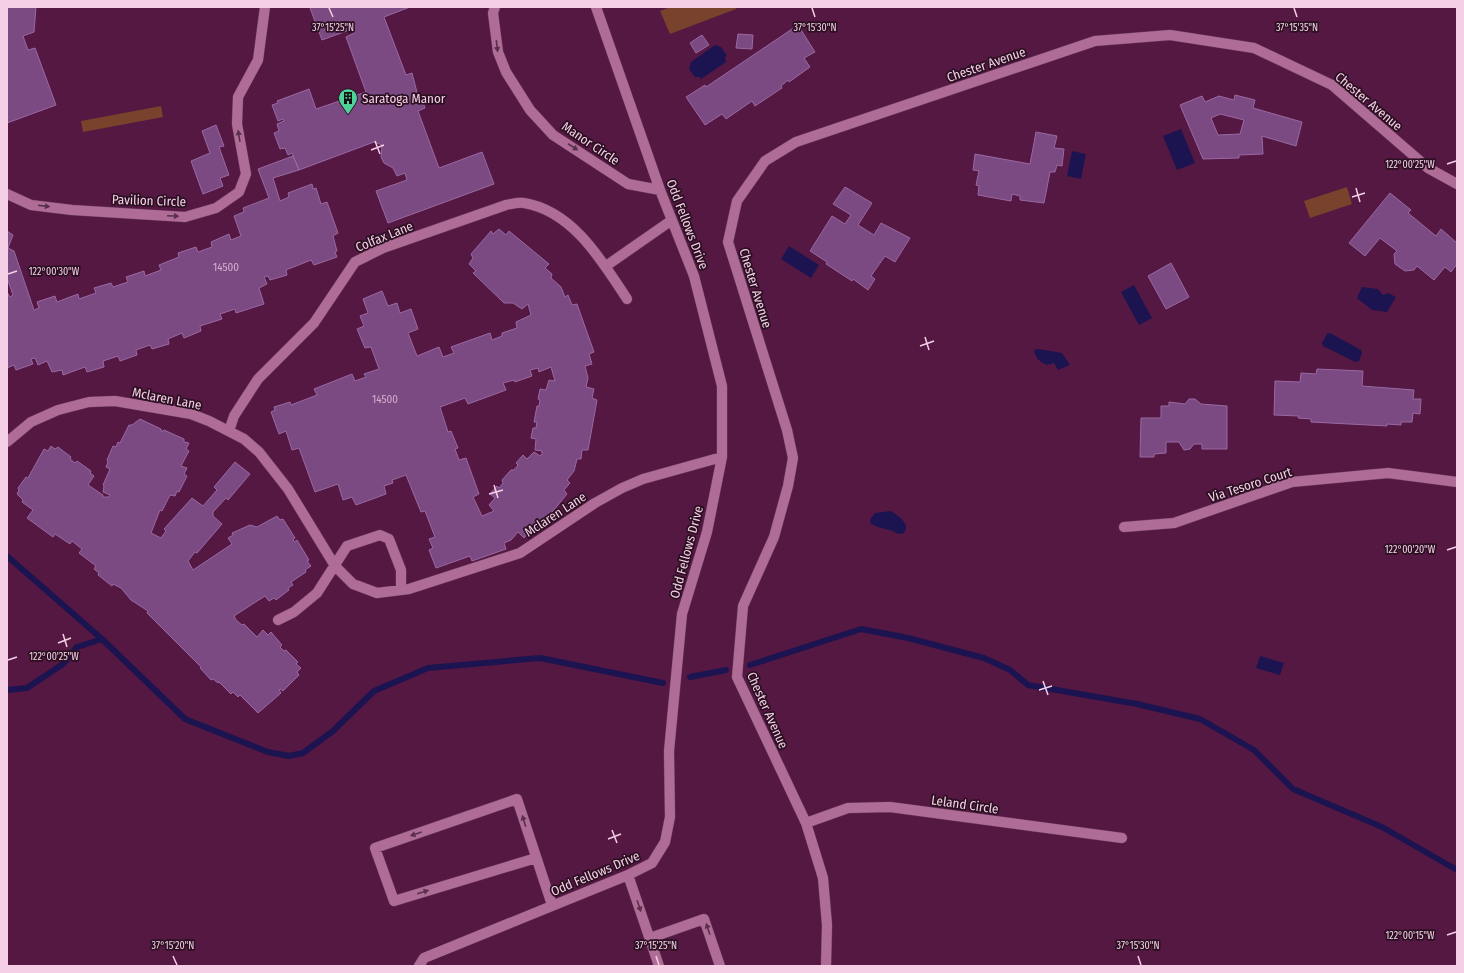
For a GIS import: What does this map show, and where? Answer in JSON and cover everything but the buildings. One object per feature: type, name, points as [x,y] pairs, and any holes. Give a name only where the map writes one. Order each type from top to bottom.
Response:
[{"type":"street","name":"Pavilion Circle","points":[[7,194],[31,205],[185,217],[216,208],[239,192],[246,174],[237,124],[238,97],[258,60],[265,7]]},
{"type":"street","name":"Manor Circle","points":[[494,7],[493,13],[498,52],[506,72],[530,110],[553,135],[628,184],[660,190]]},
{"type":"street","name":"Odd Fellows Drive","points":[[419,966],[424,958],[628,875],[652,863],[666,842],[670,817],[669,751],[682,614],[706,532],[722,457],[722,386],[694,276],[660,190],[596,7]]},
{"type":"street","name":"Chester Avenue","points":[[826,966],[828,925],[823,878],[806,823],[737,676],[743,606],[774,537],[788,486],[793,458],[787,430],[728,242],[737,201],[765,161],[796,142],[1095,41],[1170,35],[1254,48],[1332,85],[1428,168],[1457,184]]},
{"type":"street","name":"Colfax Lane","points":[[229,431],[234,416],[258,379],[314,323],[355,262],[383,248],[506,205],[522,202],[543,208],[562,219],[580,235],[606,266],[627,299]]},
{"type":"street","points":[[606,266],[672,220]]},
{"type":"street","name":"Mclaren Lane","points":[[7,442],[31,422],[58,410],[88,402],[115,401],[191,414],[244,439],[259,452],[288,489],[335,566],[353,584],[377,593],[401,590],[444,579],[520,553],[595,503],[622,488],[643,479],[722,457]]},
{"type":"street","name":"Via Tesoro Court","points":[[1124,527],[1174,522],[1292,482],[1388,473],[1457,482]]},
{"type":"street","points":[[278,620],[294,612],[317,593],[347,546],[380,535],[389,539],[401,570],[401,590]]},
{"type":"street","points":[[536,858],[394,901],[375,848],[517,799],[552,905]]},
{"type":"street","name":"Leland Circle","points":[[806,823],[848,808],[890,807],[1122,838]]},
{"type":"street","points":[[628,875],[659,966]]},
{"type":"street","points":[[650,938],[704,919],[720,966]]},
{"type":"shaded area","points":[[670,7],[735,7],[736,9],[670,34],[660,11]]},
{"type":"shaded area","points":[[715,45],[721,47],[727,56],[725,57],[726,62],[701,79],[699,77],[695,77],[689,69],[691,62]]},
{"type":"shaded area","points":[[161,106],[163,117],[83,132],[81,121]]},
{"type":"shaded area","points":[[1181,129],[1195,163],[1177,170],[1163,136]]},
{"type":"shaded area","points":[[1072,151],[1086,154],[1081,179],[1067,176]]},
{"type":"shaded area","points":[[1347,187],[1352,204],[1310,218],[1304,201]]},
{"type":"shaded area","points":[[789,246],[819,265],[811,278],[781,259]]},
{"type":"shaded area","points":[[1134,285],[1152,318],[1139,325],[1121,292]]},
{"type":"shaded area","points":[[1362,287],[1378,289],[1383,295],[1388,293],[1396,297],[1387,312],[1372,310],[1357,298]]},
{"type":"shaded area","points":[[1330,333],[1361,350],[1362,353],[1359,361],[1355,362],[1323,346],[1322,343],[1327,334]]},
{"type":"shaded area","points":[[1039,349],[1062,353],[1070,365],[1058,370],[1054,363],[1047,365],[1044,364],[1035,355],[1034,350]]},
{"type":"shaded area","points":[[891,511],[901,518],[906,525],[904,533],[898,534],[871,524],[870,520],[875,513]]},
{"type":"shaded area","points":[[1260,656],[1284,663],[1280,675],[1256,668]]},
{"type":"waterway","points":[[7,556],[102,639]]},
{"type":"waterway","points":[[750,665],[861,629],[908,638],[984,658],[1010,670],[1028,685],[1137,704],[1200,719],[1254,750],[1293,789],[1382,827],[1457,870]]},
{"type":"waterway","points":[[7,690],[27,688],[63,664],[77,647],[102,639],[185,719],[268,752],[289,756],[303,753],[333,731],[374,691],[428,668],[540,658],[663,683]]},
{"type":"waterway","points":[[690,677],[726,670]]},
{"type":"place","name":"Saratoga Manor","points":[[348,115]]}]
